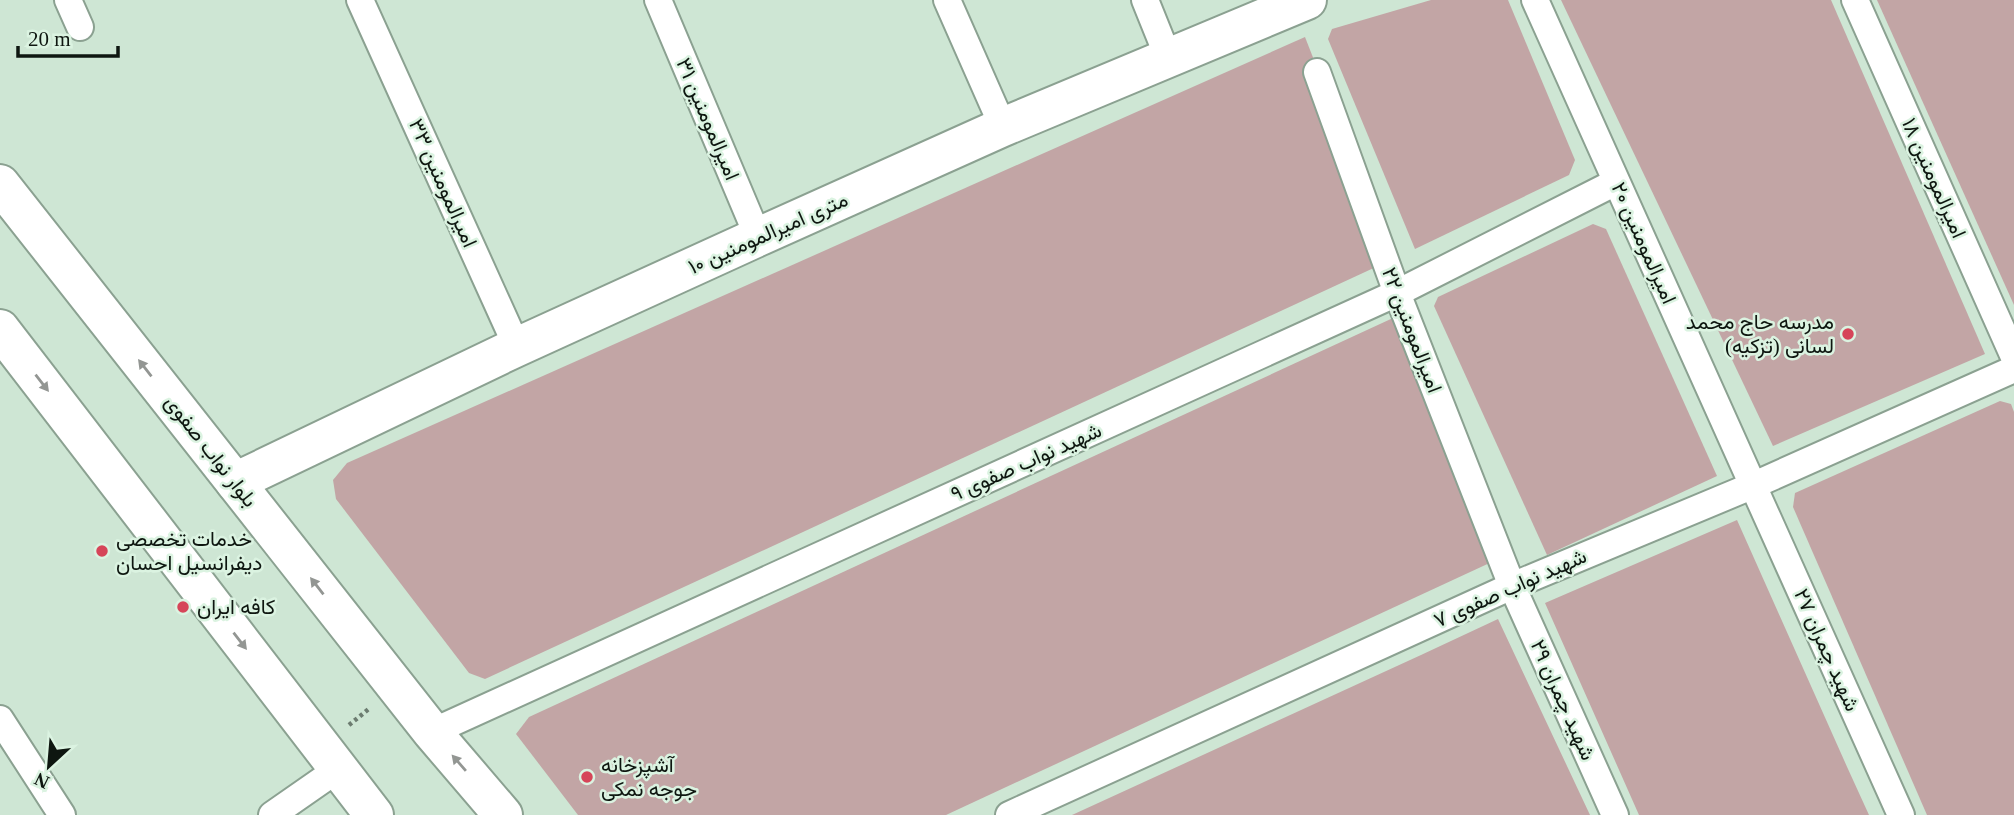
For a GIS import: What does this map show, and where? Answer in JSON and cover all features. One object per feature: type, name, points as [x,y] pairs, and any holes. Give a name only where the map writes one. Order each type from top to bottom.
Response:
[{"type":"main road","name":"۱۰ متری امیرالمومنین","points":[[235,482],[517,347],[758,237],[1292,2]]},
{"type":"main road","name":"بلوار نواب صفوی","points":[[0,184],[432,732],[503,815]]},
{"type":"main road","points":[[3,338],[374,815]]},
{"type":"street","points":[[68,0],[80,27]]},
{"type":"street","name":"امیرالمومنین ۳۱","points":[[657,0],[758,237]]},
{"type":"street","points":[[947,0],[1003,127]]},
{"type":"street","points":[[1145,0],[1168,57]]},
{"type":"street","name":"امیرالمومنین ۲۰","points":[[1535,0],[1754,485]]},
{"type":"street","name":"امیرالمومنین ۱۸","points":[[1855,0],[2014,357]]},
{"type":"street","name":"امیرالمومنین ۳۳","points":[[365,10],[517,347]]},
{"type":"street","name":"امیرالمومنین ۲۲","points":[[1317,72],[1397,293],[1512,586]]},
{"type":"street","name":"شهید نواب صفوی ۹","points":[[432,732],[1397,293],[1616,182]]},
{"type":"street","name":"شهید نواب صفوی ۷","points":[[1009,815],[1512,586],[1754,485],[2014,369]]},
{"type":"street","name":"شهید چمران ۲۷","points":[[1754,485],[1901,815]]},
{"type":"street","name":"شهید چمران ۲۹","points":[[1512,586],[1615,815]]},
{"type":"street","points":[[0,719],[62,815]]},
{"type":"street","points":[[272,815],[330,758]]},
{"type":"path","points":[[330,758],[396,686]]},
{"type":"building","points":[[1431,0],[1508,0],[1575,160],[1569,175],[1415,249],[1328,39],[1332,29]]},
{"type":"building","points":[[1561,0],[1831,0],[1985,354],[1773,446]]},
{"type":"building","points":[[1877,0],[2014,0],[2014,305],[1916,87]]},
{"type":"building","points":[[1305,37],[1346,142],[1378,266],[485,679],[469,673],[336,499],[333,480],[347,463]]},
{"type":"building","points":[[1593,224],[1606,229],[1717,476],[1547,555],[1434,306],[1438,297]]},
{"type":"building","points":[[1406,312],[1509,554],[946,815],[578,815],[516,734],[529,717]]},
{"type":"building","points":[[2000,401],[2011,404],[2014,412],[2014,815],[1927,815],[1793,507],[1795,493]]},
{"type":"building","points":[[1737,520],[1869,815],[1639,815],[1545,603]]},
{"type":"building","points":[[1498,619],[1590,815],[1072,815],[1421,655]]},
{"type":"place","name":"مدرسه حاج محمد لسانی (تزکیه)","points":[[1848,334]]},
{"type":"place","name":"خدمات تخصصی دیفرانسیل احسان","points":[[102,551]]},
{"type":"place","name":"کافه ایران","points":[[183,607]]},
{"type":"place","name":"آشپزخانه جوجه نمکی","points":[[587,777]]}]
